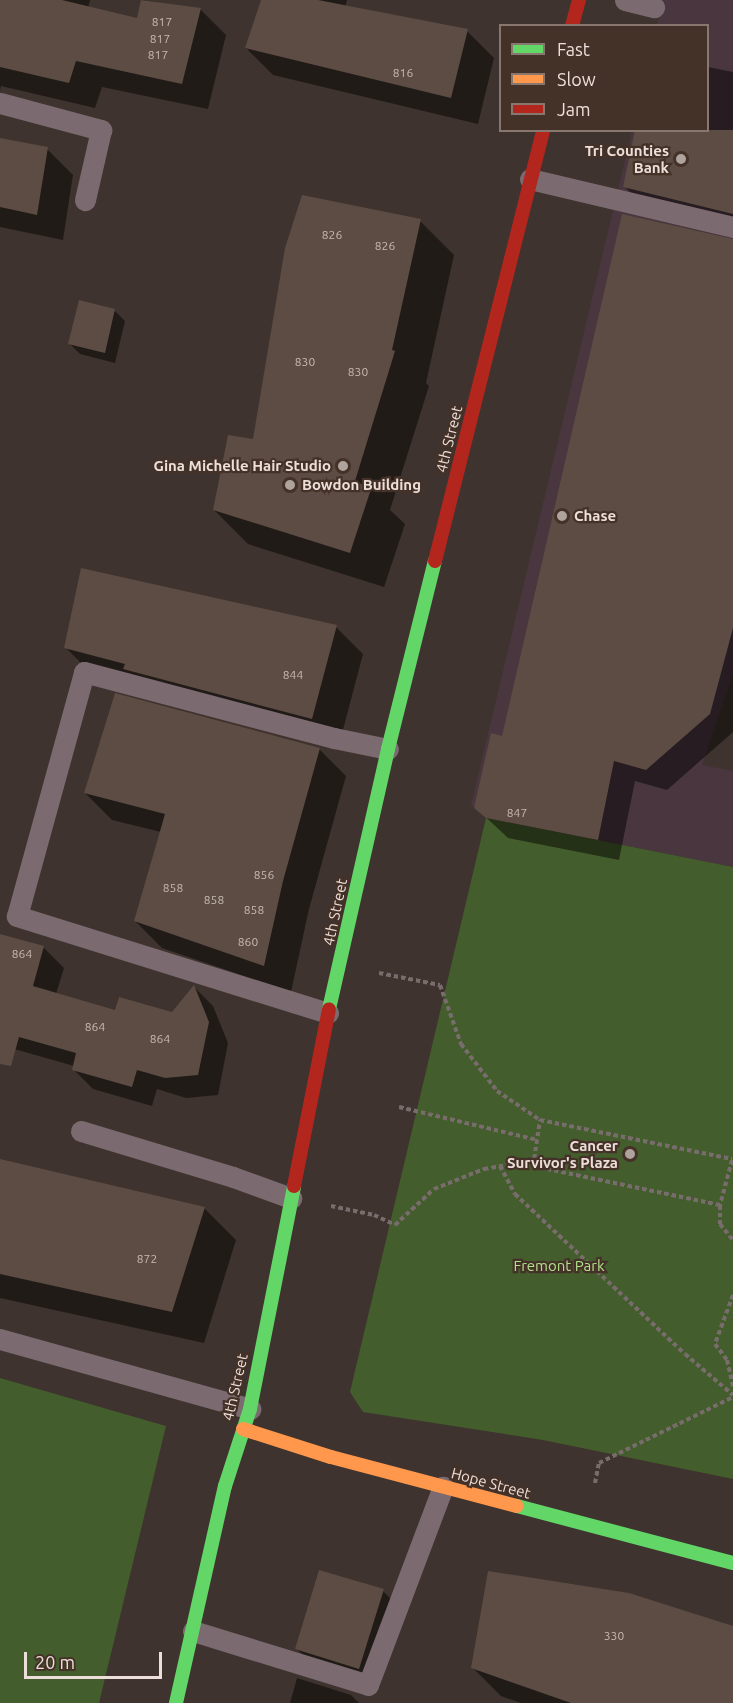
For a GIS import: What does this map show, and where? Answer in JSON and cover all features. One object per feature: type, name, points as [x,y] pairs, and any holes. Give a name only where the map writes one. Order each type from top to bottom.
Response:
[{"type":"street","points":[[573,24],[579,0]]},
{"type":"street","name":"4th Street","points":[[176,1703],[225,1486],[246,1419],[328,1013],[388,749],[542,132]]},
{"type":"street","name":"Hope Street","points":[[246,1419],[331,1457],[733,1563]]},
{"type":"lane","points":[[625,0],[654,7]]},
{"type":"lane","points":[[0,103],[101,130],[85,200]]},
{"type":"lane","points":[[530,179],[733,227]]},
{"type":"lane","points":[[328,1013],[17,916],[84,672],[333,738],[388,749]]},
{"type":"lane","points":[[81,1131],[233,1177],[291,1198]]},
{"type":"lane","points":[[0,1339],[246,1419]]},
{"type":"lane","points":[[192,1631],[368,1685],[443,1487]]},
{"type":"path","points":[[340,966],[440,985],[461,1044],[497,1091],[540,1120],[733,1159],[720,1205],[720,1224],[733,1240]]},
{"type":"path","points":[[399,1107],[537,1140]]},
{"type":"path","points":[[533,1166],[540,1120]]},
{"type":"path","points":[[291,1198],[374,1215],[395,1225],[434,1189],[484,1169],[518,1163],[720,1205]]},
{"type":"path","points":[[500,1166],[515,1194],[685,1354],[733,1396],[599,1463],[587,1525]]},
{"type":"path","points":[[733,1295],[715,1344],[727,1360],[733,1387]]},
{"type":"shaded area","points":[[663,0],[733,0],[733,675],[702,765],[733,771],[733,867],[486,818],[471,805],[632,132],[709,132],[709,24],[657,24]]},
{"type":"green space","name":"Fremont Park","points":[[486,818],[733,867],[733,1479],[543,1440],[363,1412],[350,1392]]},
{"type":"green space","points":[[0,1378],[166,1426],[99,1703],[0,1703]]},
{"type":"building","points":[[0,0],[62,0],[137,18],[141,0],[201,8],[182,84],[76,61],[69,83],[0,67]]},
{"type":"building","points":[[261,0],[318,0],[468,29],[451,98],[245,48]]},
{"type":"building","name":"Tri Counties Bank","points":[[733,130],[733,214],[623,187],[635,132]]},
{"type":"building","points":[[0,138],[48,147],[37,215],[0,207]]},
{"type":"building","points":[[302,195],[421,219],[392,350],[395,351],[355,481],[371,489],[350,553],[213,510],[228,435],[253,439],[285,248]]},
{"type":"building","points":[[622,214],[733,239],[733,628],[710,714],[646,770],[614,761],[598,840],[486,818],[474,808],[491,733],[502,736]]},
{"type":"building","points":[[79,300],[115,309],[105,353],[68,344]]},
{"type":"building","points":[[81,568],[337,625],[312,719],[123,669],[125,664],[64,648]]},
{"type":"building","points":[[115,693],[320,748],[283,881],[264,966],[134,921],[165,814],[84,793]]},
{"type":"building","points":[[0,934],[44,946],[33,986],[115,1010],[119,997],[172,1012],[194,985],[209,1022],[198,1075],[165,1078],[137,1070],[132,1087],[72,1070],[76,1053],[19,1037],[11,1066],[0,1064]]},
{"type":"building","points":[[0,1159],[205,1207],[172,1312],[0,1274]]},
{"type":"building","points":[[319,1570],[384,1589],[359,1669],[295,1649]]},
{"type":"building","points":[[488,1571],[629,1593],[733,1626],[733,1703],[571,1703],[471,1668]]},
{"type":"traffic: fast","points":[[329,1009],[388,749],[435,561]]},
{"type":"traffic: fast","points":[[176,1703],[225,1486],[250,1409],[294,1186]]},
{"type":"traffic: fast","points":[[517,1506],[733,1563]]},
{"type":"traffic: slow","points":[[243,1429],[331,1457],[517,1506]]},
{"type":"traffic: jam","points":[[573,24],[579,0]]},
{"type":"traffic: jam","points":[[435,561],[542,132]]},
{"type":"traffic: jam","points":[[294,1186],[329,1009]]},
{"type":"place","name":"Tri Counties Bank","points":[[681,159]]},
{"type":"place","name":"Gina Michelle Hair Studio","points":[[343,466]]},
{"type":"place","name":"Bowdon Building","points":[[290,485]]},
{"type":"place","name":"Chase","points":[[562,516]]},
{"type":"place","name":"Cancer Survivor's Plaza","points":[[630,1154]]}]
